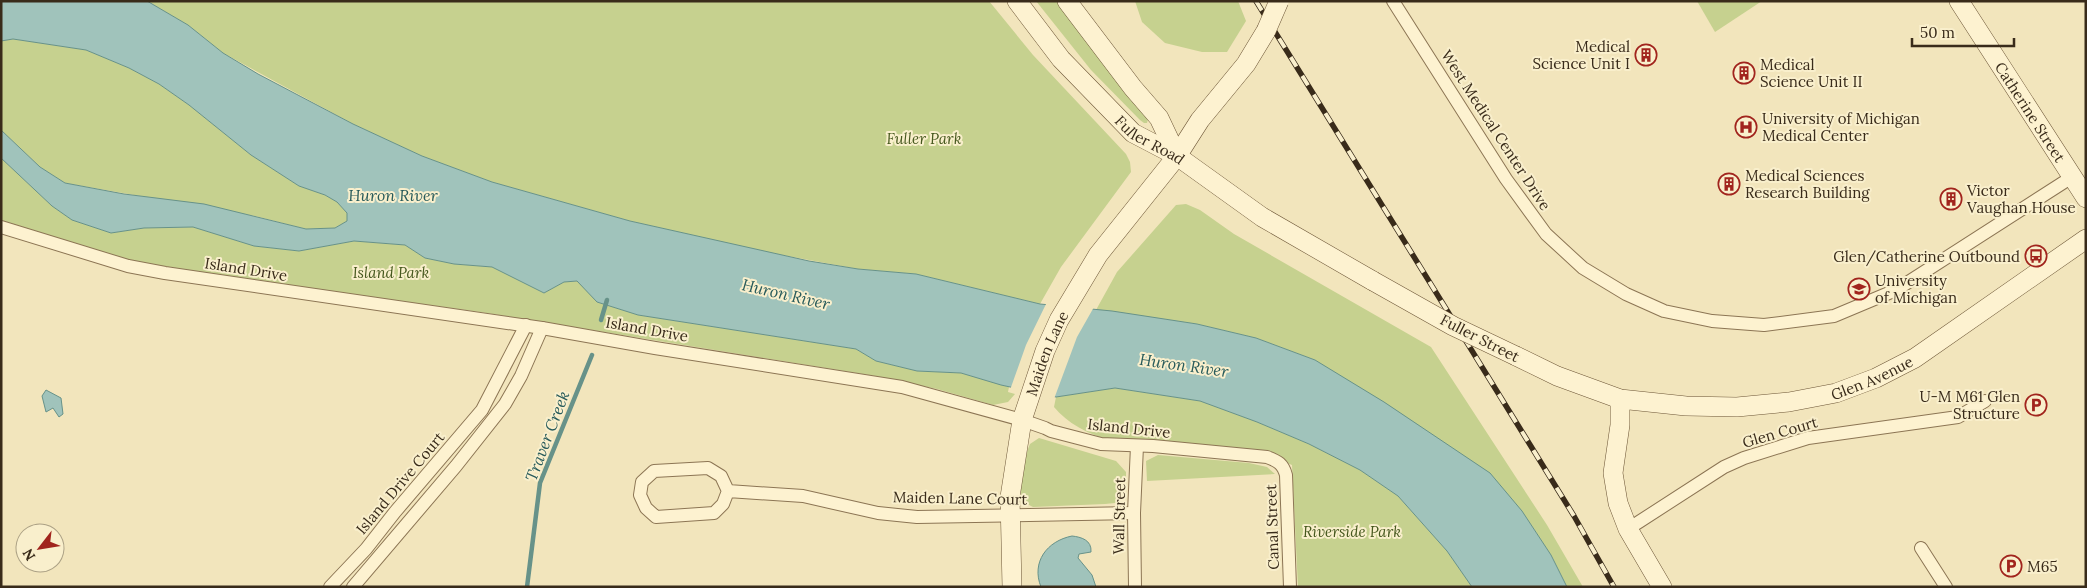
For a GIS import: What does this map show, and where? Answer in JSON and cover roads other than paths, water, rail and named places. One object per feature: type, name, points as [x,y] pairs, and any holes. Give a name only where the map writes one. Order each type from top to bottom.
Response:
[{"type":"main road","name":"Fuller Road","points":[[1017,1],[1061,59],[1133,132],[1177,156]]},
{"type":"main road","name":"Fuller Road","points":[[1067,1],[1133,88],[1159,118],[1177,156]]},
{"type":"main road","name":"Maiden Lane","points":[[1012,587],[1010,497],[1022,420],[1059,320],[1083,279],[1115,233],[1177,156],[1200,120],[1246,64],[1266,31],[1279,1]]},
{"type":"main road","name":"Catherine Street","points":[[1959,1],[2086,198]]},
{"type":"main road","name":"Fuller Street","points":[[1177,156],[1262,217],[1453,326],[1557,376],[1620,398]]},
{"type":"main road","name":"Glen Avenue","points":[[1620,398],[1686,406],[1737,407],[1789,402],[1836,393],[1876,378],[1915,358],[2086,239]]},
{"type":"main road","points":[[1620,398],[1620,425],[1613,473],[1618,503],[1628,529],[1662,587]]},
{"type":"street","name":"West Medical Center Drive","points":[[1393,1],[1506,179],[1546,234],[1583,268],[1626,294],[1664,311],[1712,321],[1764,325],[1834,316],[1896,290],[2072,177]]},
{"type":"street","name":"Island Drive","points":[[1,227],[128,266],[165,273],[526,325],[655,348],[902,387],[1101,444],[1267,457],[1276,460],[1284,467]]},
{"type":"street","name":"Island Drive Court","points":[[330,587],[366,550],[395,512],[482,410],[526,325]]},
{"type":"street","name":"Island Drive Court","points":[[353,587],[456,466],[505,404],[521,376],[542,328]]},
{"type":"street","points":[[490,396],[505,404]]},
{"type":"street","name":"Glen Court","points":[[1628,529],[1724,468],[1744,458],[1808,438],[1958,417],[1985,401]]},
{"type":"street","name":"Wall Street","points":[[1135,587],[1134,513],[1137,446]]},
{"type":"street","name":"Canal Street","points":[[1284,467],[1286,475],[1290,587]]},
{"type":"street","points":[[708,468],[720,476],[728,491],[723,504],[714,513],[656,517],[646,508],[640,495],[642,482],[654,471],[708,468]]},
{"type":"street","name":"Maiden Lane Court","points":[[728,491],[803,496],[878,513],[917,517],[1134,513]]},
{"type":"street","points":[[1921,548],[1946,587]]},
{"type":"water","name":"Huron River","points":[[1,1],[147,1],[188,25],[223,53],[258,74],[353,124],[422,156],[492,182],[630,221],[809,261],[858,269],[916,274],[1040,304],[1112,311],[1197,324],[1256,338],[1315,360],[1384,402],[1490,473],[1522,511],[1551,555],[1567,587],[1472,587],[1447,551],[1398,496],[1360,470],[1309,444],[1200,401],[1115,388],[1056,397],[1001,385],[961,373],[917,371],[876,361],[856,349],[638,315],[597,302],[577,281],[564,282],[544,293],[492,267],[454,264],[425,258],[405,245],[354,241],[299,251],[254,246],[193,227],[144,228],[111,233],[72,220],[52,206],[1,158],[1,130],[40,167],[65,183],[124,194],[204,204],[306,229],[335,228],[347,221],[347,213],[337,202],[325,195],[299,186],[251,155],[189,105],[159,84],[129,68],[86,50],[13,39],[1,41]]},
{"type":"water","points":[[46,390],[61,398],[63,414],[59,417],[53,408],[46,412],[42,396]]},
{"type":"water","points":[[1072,536],[1082,538],[1090,545],[1091,552],[1079,554],[1078,558],[1092,575],[1096,587],[1041,587],[1038,569],[1043,554],[1055,543]]},
{"type":"waterway","name":"Traver Creek","points":[[601,320],[607,300]]},
{"type":"waterway","name":"Traver Creek","points":[[527,587],[540,483],[592,355]]},
{"type":"railway","points":[[1256,1],[1574,516],[1614,587]]},
{"type":"place","name":"Medical Science Unit I","points":[[1646,55]]},
{"type":"place","name":"Medical Science Unit II","points":[[1744,73]]},
{"type":"place","name":"University of Michigan Medical Center","points":[[1746,127]]},
{"type":"place","name":"Medical Sciences Research Building","points":[[1729,184]]},
{"type":"place","name":"Victor Vaughan House","points":[[1951,199]]},
{"type":"place","name":"Glen/Catherine Outbound","points":[[2036,256]]},
{"type":"place","name":"University of Michigan","points":[[1859,289]]},
{"type":"place","name":"U-M M61 Glen Structure","points":[[2036,405]]},
{"type":"place","name":"M65","points":[[2011,566]]},
{"type":"park label","name":"Fuller Park","points":[[924,138]]},
{"type":"park label","name":"Island Park","points":[[391,272]]},
{"type":"park label","name":"Riverside Park","points":[[1352,531]]}]
